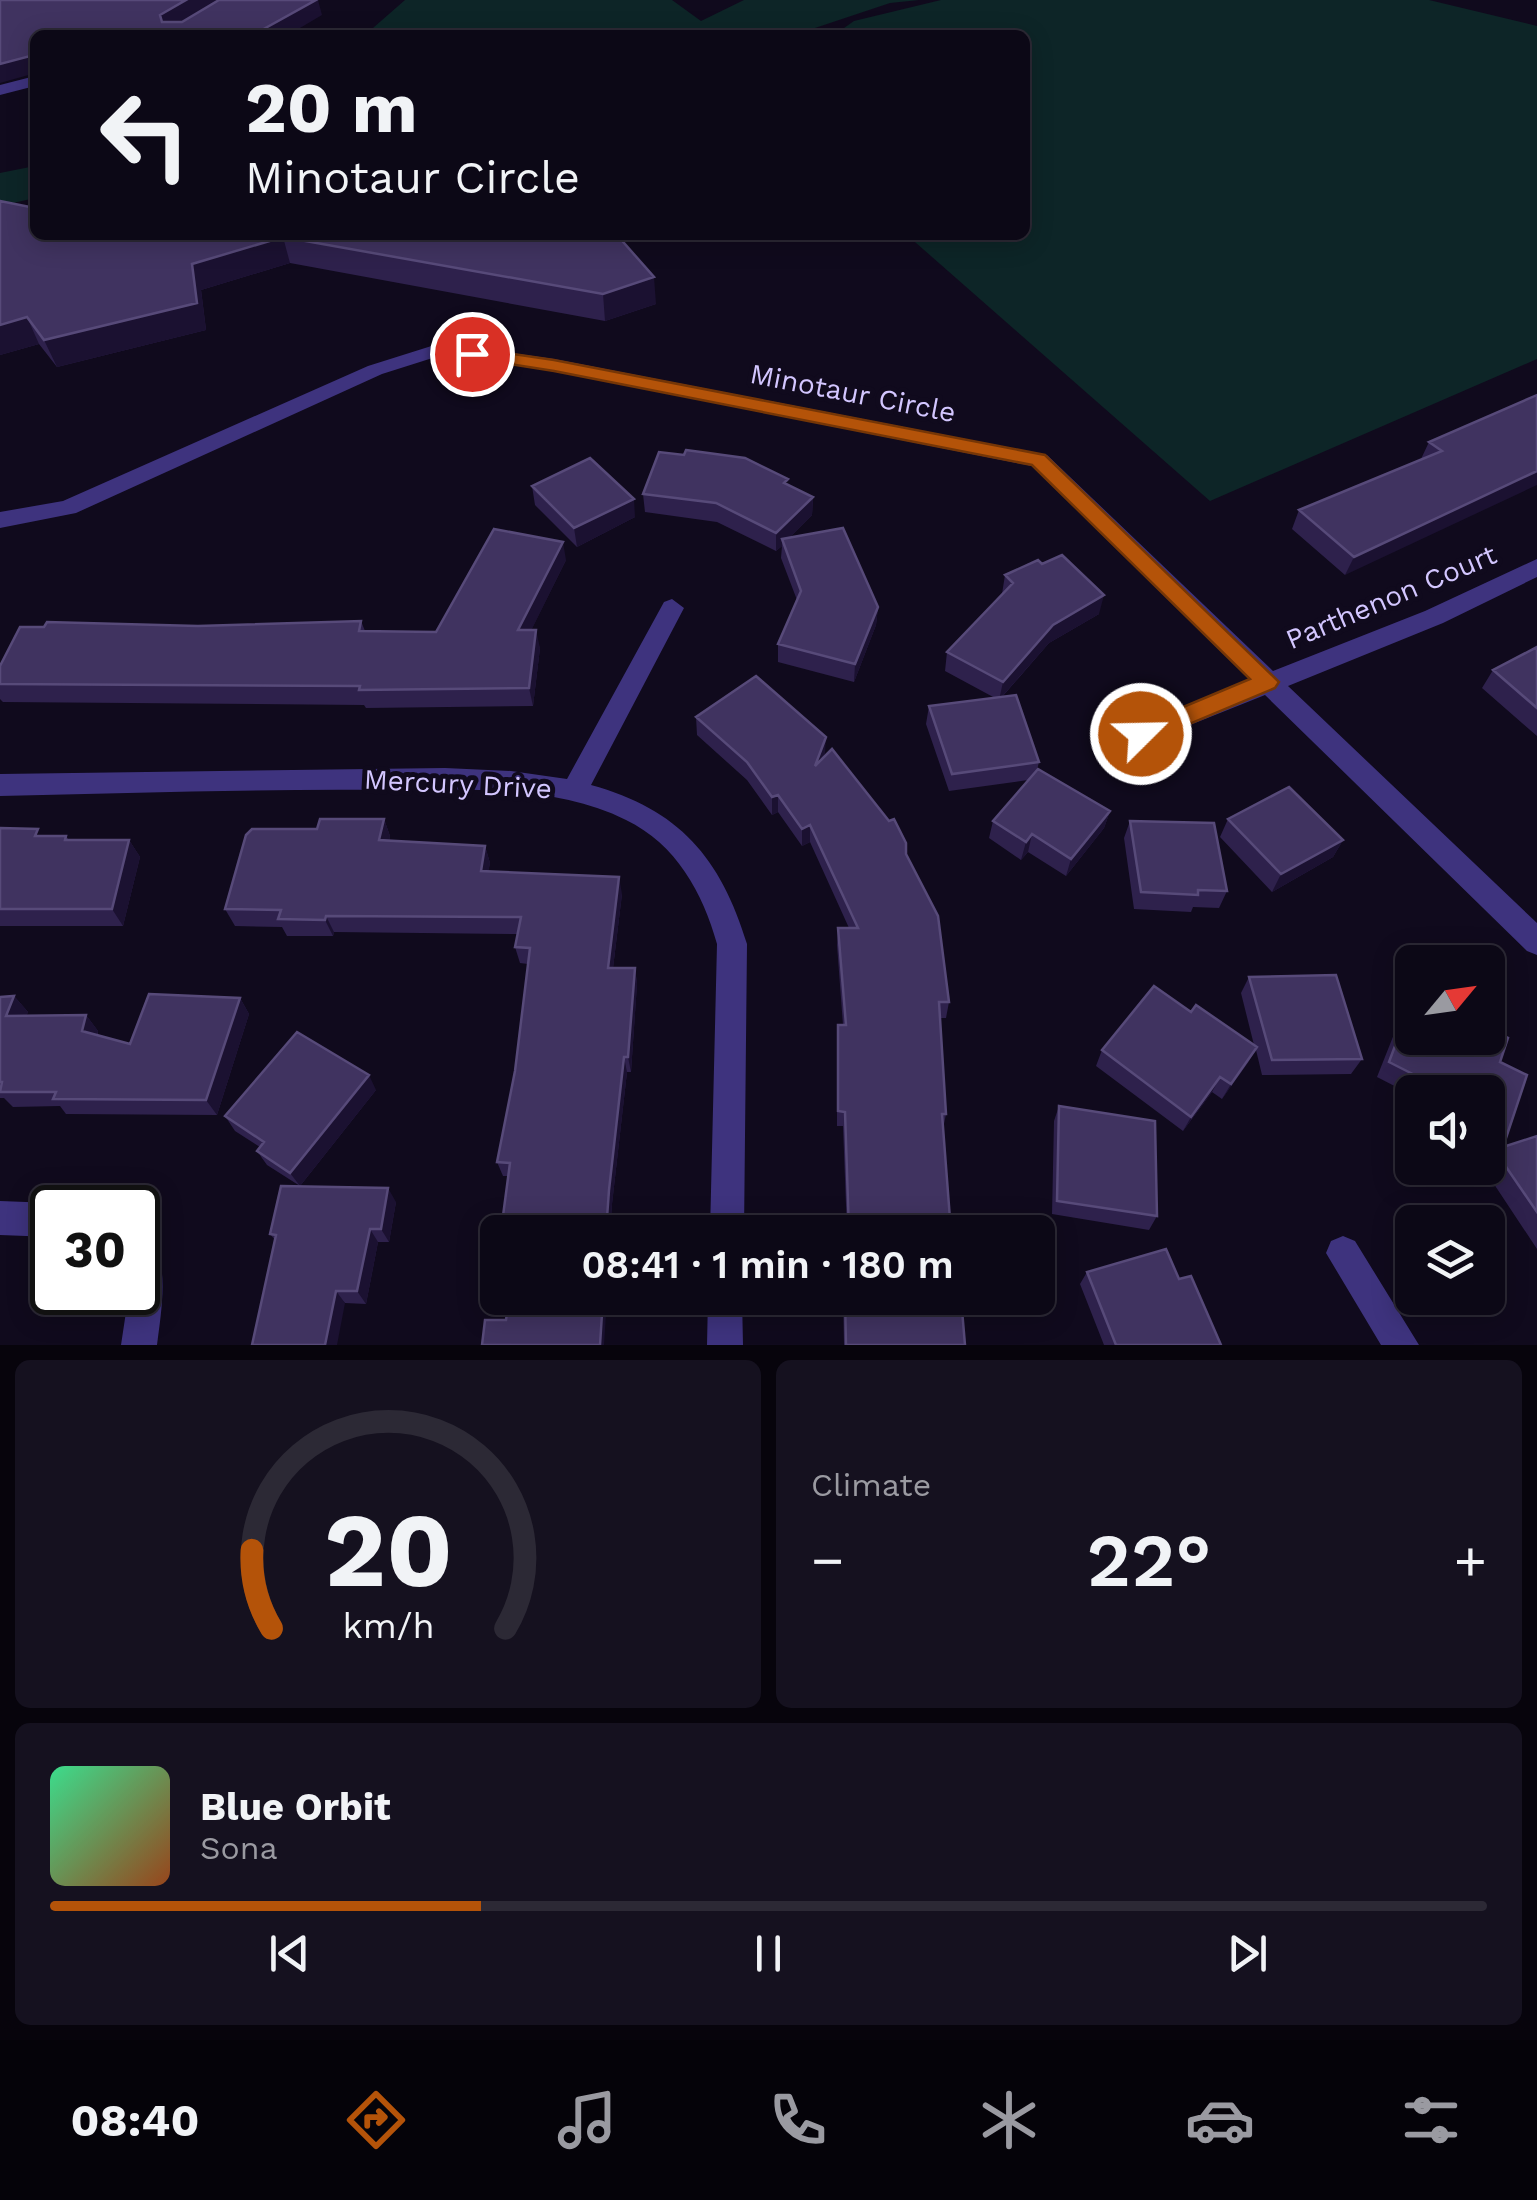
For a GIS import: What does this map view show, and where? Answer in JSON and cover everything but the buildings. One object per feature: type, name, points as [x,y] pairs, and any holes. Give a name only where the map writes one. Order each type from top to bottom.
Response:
[{"type":"street","points":[[0,90],[30,83]]},
{"type":"street","name":"Minotaur Circle","points":[[0,520],[68,508],[375,370],[441,349],[554,366],[1038,460],[1537,942]]},
{"type":"street","name":"Parthenon Court","points":[[1141,734],[1434,617],[1537,567]]},
{"type":"street","points":[[575,790],[672,608]]},
{"type":"street","name":"Mercury Drive","points":[[0,785],[365,778],[480,780],[575,790],[639,813],[690,854],[723,910],[732,944],[726,1215]]},
{"type":"street","points":[[0,1218],[30,1219]]},
{"type":"street","points":[[1343,1253],[1401,1345]]},
{"type":"street","points":[[139,1345],[143,1315]]},
{"type":"street","points":[[724,1345],[725,1315]]},
{"type":"green space","points":[[405,0],[672,0],[701,21],[744,0],[919,0],[890,3],[809,30],[371,30]]},
{"type":"green space","points":[[941,0],[1429,0],[1537,26],[1537,359],[1210,501],[913,240],[1030,240],[1030,30],[841,30],[854,21]]},
{"type":"green space","points":[[30,167],[30,199],[0,206],[0,173]]},
{"type":"route","points":[[472,354],[554,366],[1038,460],[1267,682],[1141,734]]}]
